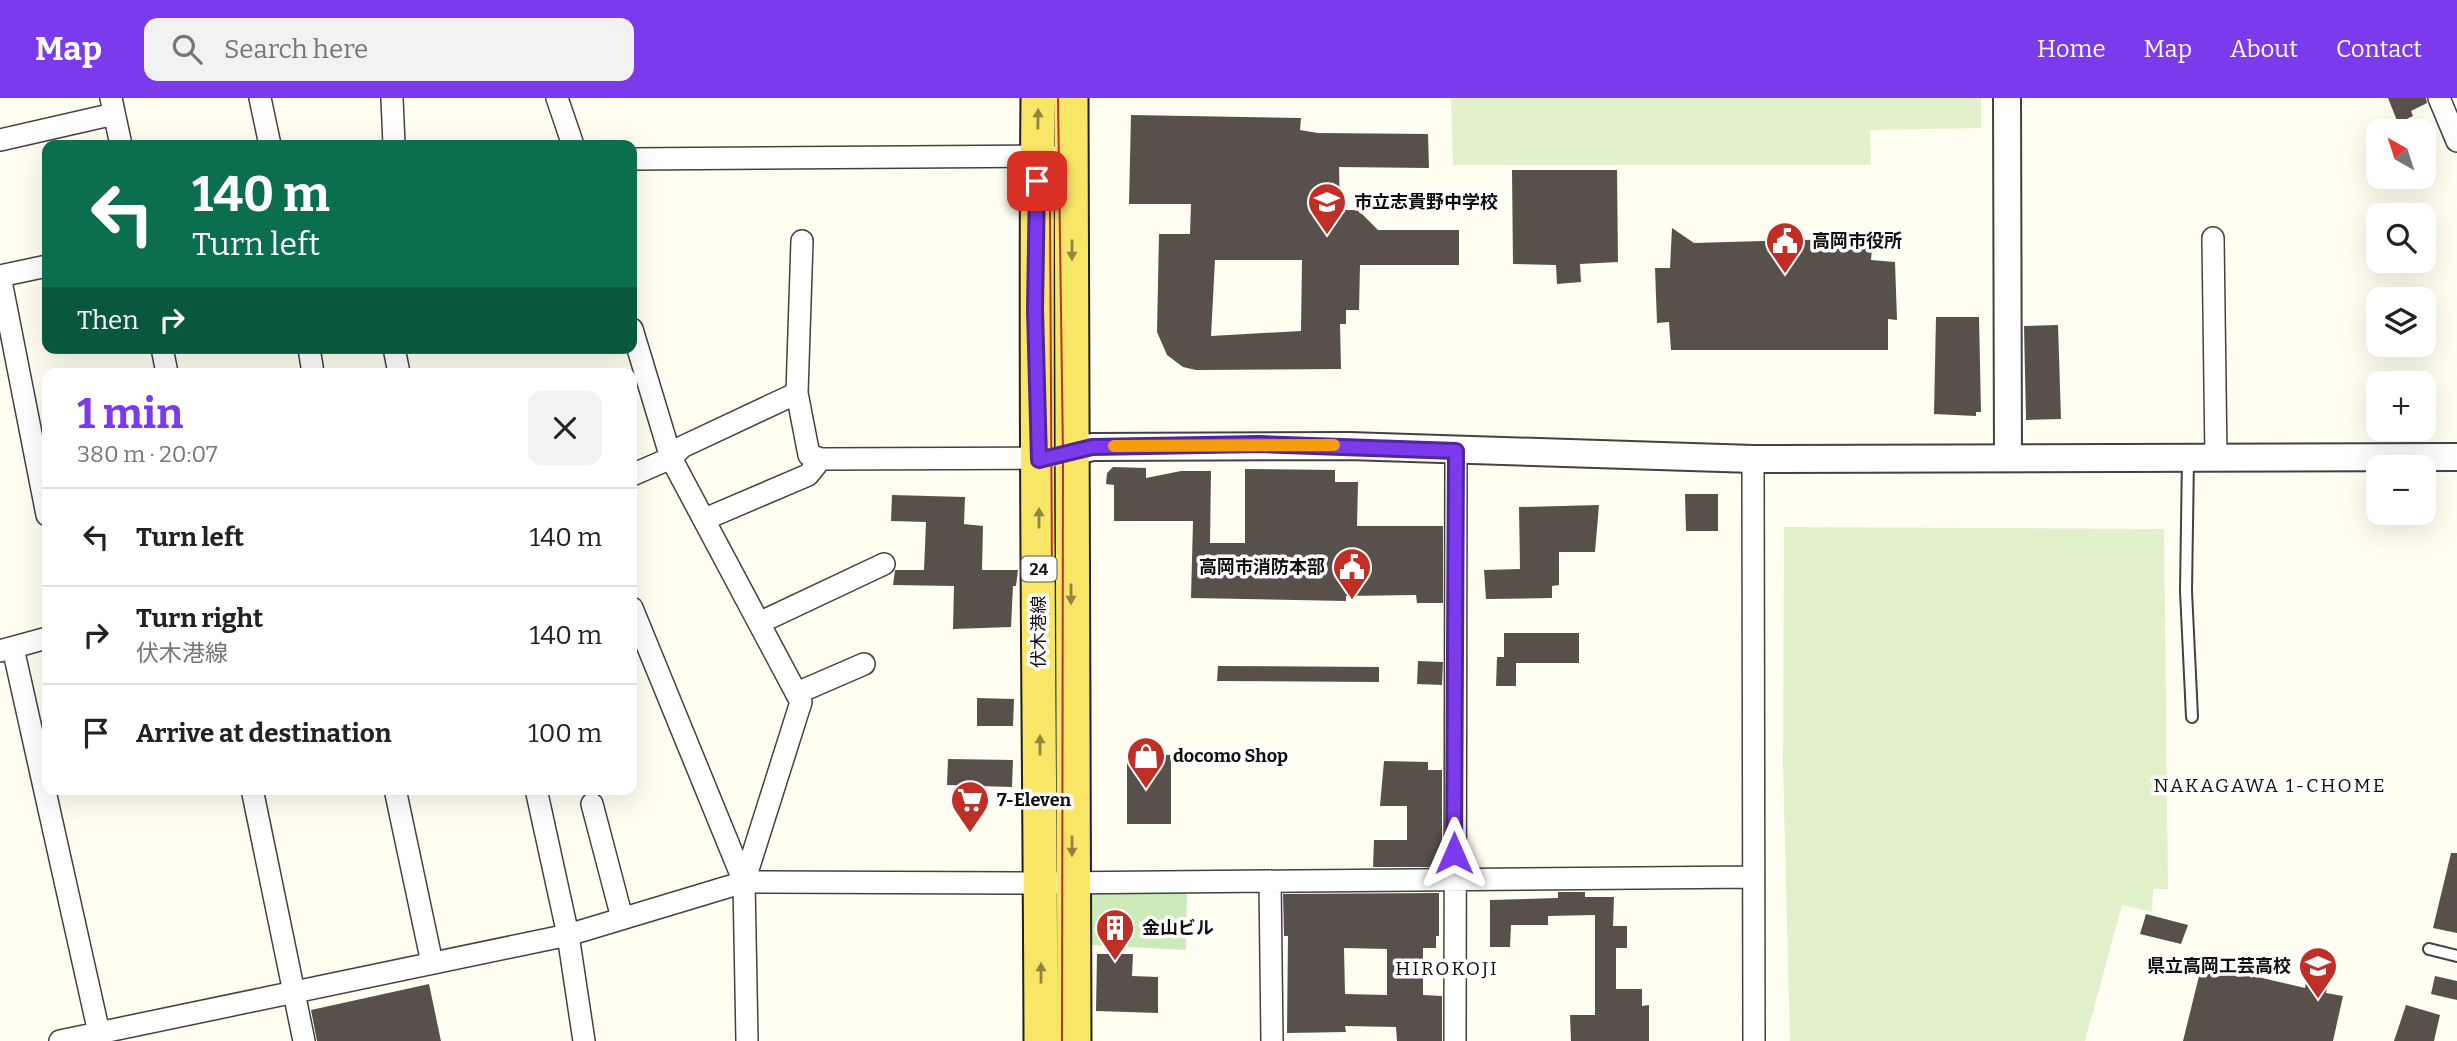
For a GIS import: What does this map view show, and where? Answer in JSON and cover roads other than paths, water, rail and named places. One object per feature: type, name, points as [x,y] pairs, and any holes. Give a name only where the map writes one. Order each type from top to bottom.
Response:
[{"type":"main road","name":"伏木港線","points":[[1038,98],[1035,259],[1039,460],[1056,882],[1073,1041]]},
{"type":"main road","name":"伏木港線","points":[[1041,1041],[1056,882],[1071,453],[1071,98]]},
{"type":"street","points":[[260,98],[269,140]]},
{"type":"street","points":[[393,98],[394,140]]},
{"type":"street","points":[[557,98],[571,140]]},
{"type":"street","points":[[2007,98],[2008,458]]},
{"type":"street","points":[[2440,98],[2457,141]]},
{"type":"street","points":[[0,140],[113,106],[120,140]]},
{"type":"street","points":[[637,159],[1072,157]]},
{"type":"street","points":[[2213,238],[2216,458]]},
{"type":"street","points":[[802,241],[797,393],[809,455],[821,459],[1039,460],[1092,447],[1237,444],[1753,459],[2457,457]]},
{"type":"street","points":[[42,267],[0,276],[42,490]]},
{"type":"street","points":[[637,346],[671,458],[802,702],[744,882],[747,1041]]},
{"type":"street","points":[[637,473],[671,458],[682,447],[797,393]]},
{"type":"street","points":[[1455,1041],[1456,451]]},
{"type":"street","points":[[705,519],[808,475],[821,459]]},
{"type":"street","points":[[1753,459],[1754,1041]]},
{"type":"street","points":[[761,622],[884,564]]},
{"type":"street","points":[[637,620],[744,882]]},
{"type":"street","points":[[42,639],[6,649],[99,1033]]},
{"type":"street","points":[[797,692],[864,664]]},
{"type":"street","points":[[253,795],[304,1041]]},
{"type":"street","points":[[396,795],[432,963]]},
{"type":"street","points":[[537,795],[568,935],[584,1041]]},
{"type":"street","points":[[592,804],[622,918]]},
{"type":"street","points":[[61,1041],[568,935],[744,882],[1753,877]]},
{"type":"street","points":[[1270,881],[1272,1041]]},
{"type":"lane","points":[[2189,458],[2186,591],[2192,717]]},
{"type":"lane","points":[[2429,949],[2457,956]]},
{"type":"tram line","points":[[1058,98],[1063,454],[1062,1041]]},
{"type":"tram line","points":[[1050,208],[1052,579]]},
{"type":"place","name":"市立志貴野中学校","points":[[1327,236]]},
{"type":"place","name":"高岡市役所","points":[[1785,275]]},
{"type":"place","name":"高岡市消防本部","points":[[1352,601]]},
{"type":"place","name":"docomo Shop","points":[[1146,790]]},
{"type":"place","name":"7-Eleven","points":[[970,834]]},
{"type":"place","name":"金山ビル","points":[[1115,962]]},
{"type":"place","name":"県立高岡工芸高校","points":[[2318,1000]]},
{"type":"district","name":"NAKAGAWA 1-CHOME","points":[[2270,785]]},
{"type":"district","name":"HIROKOJI","points":[[1447,968]]}]
